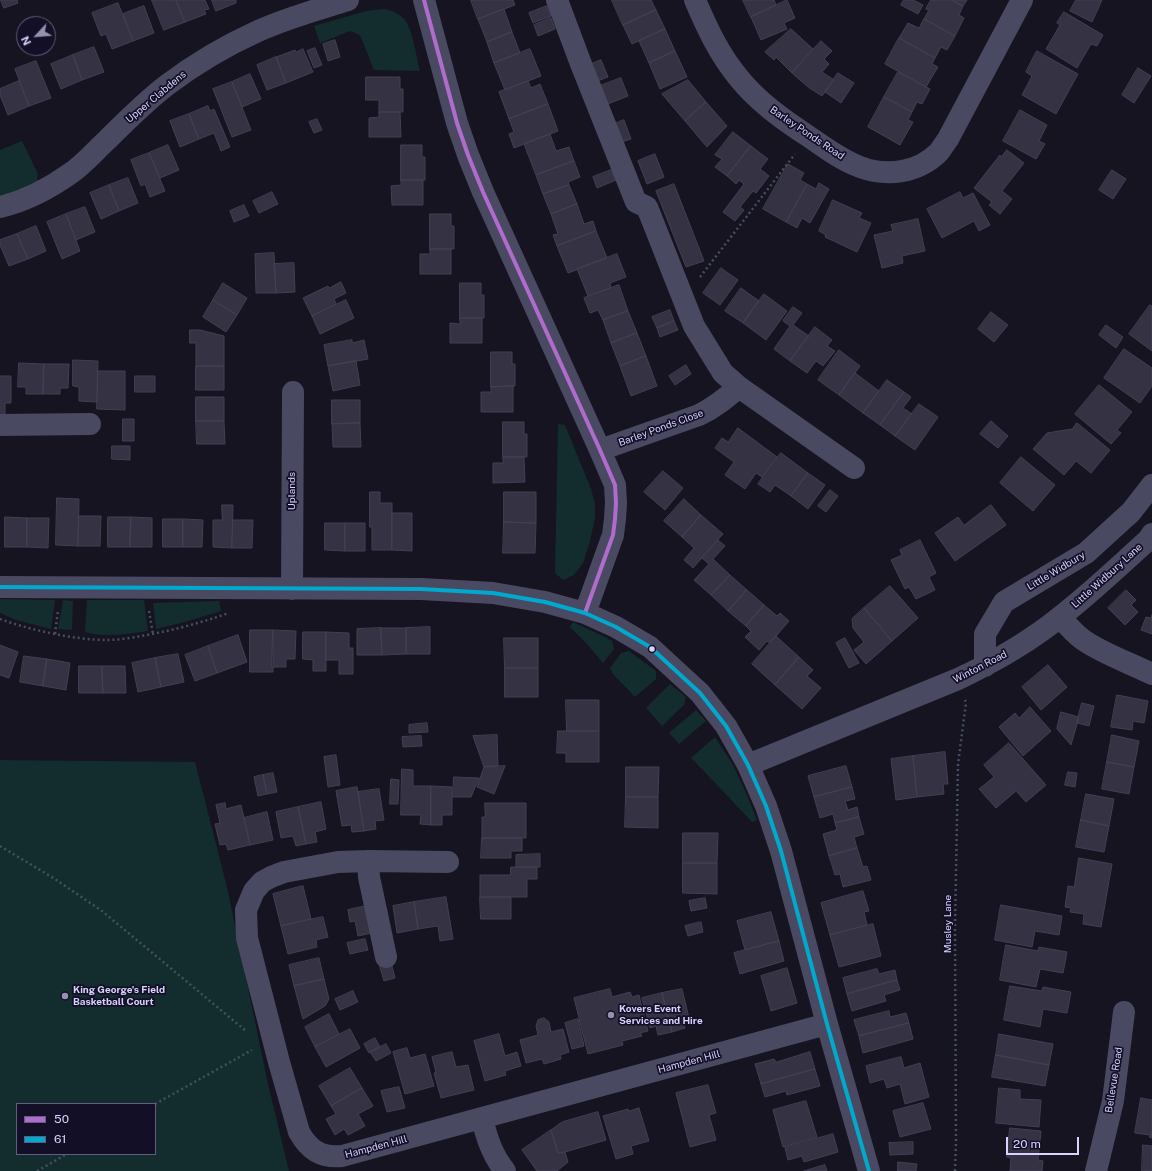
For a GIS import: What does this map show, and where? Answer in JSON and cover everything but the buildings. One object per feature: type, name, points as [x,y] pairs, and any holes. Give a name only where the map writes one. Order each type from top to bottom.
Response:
[{"type":"street","name":"Upper Clabdens","points":[[0,208],[50,187],[71,173],[167,85],[220,50],[256,32],[290,18],[348,0]]},
{"type":"street","points":[[424,0],[457,123],[468,155],[486,200],[615,485],[616,503],[613,535],[586,613]]},
{"type":"street","points":[[558,0],[581,64],[636,202],[647,207],[682,300],[694,326],[719,367],[723,373],[739,387],[854,468]]},
{"type":"street","name":"Barley Ponds Road","points":[[696,0],[713,40],[724,59],[739,79],[759,100],[785,121],[836,155],[859,167],[875,172],[899,172],[911,169],[926,162],[940,151],[948,139],[1022,0]]},
{"type":"street","name":"Barley Ponds Close","points":[[600,450],[699,415],[711,409],[739,387]]},
{"type":"street","name":"Uplands","points":[[292,589],[293,392]]},
{"type":"street","points":[[0,425],[90,424]]},
{"type":"street","name":"Little Widbury","points":[[985,666],[985,634],[1004,602],[1086,553],[1131,512],[1152,484]]},
{"type":"street","name":"Little Widbury Lane","points":[[1060,617],[1148,540],[1152,534]]},
{"type":"street","points":[[0,587],[421,589],[493,593],[545,602],[586,613],[616,627],[650,647],[700,693],[726,726],[748,765],[766,806],[781,851],[827,1024],[869,1171]]},
{"type":"street","points":[[1060,617],[1082,640],[1152,674]]},
{"type":"street","name":"Winton Road","points":[[748,765],[958,679],[985,666],[1024,643],[1060,617]]},
{"type":"street","points":[[368,861],[369,877],[386,957]]},
{"type":"street","name":"Hampden Hill","points":[[448,862],[338,862],[284,872],[271,876],[254,890],[246,910],[247,938],[299,1132],[305,1142],[314,1150],[332,1157],[342,1156],[827,1024]]},
{"type":"street","name":"Bellevue Road","points":[[1096,1171],[1113,1100],[1124,1012]]},
{"type":"street","points":[[482,1119],[488,1142],[506,1171]]},
{"type":"path","points":[[682,300],[809,136]]},
{"type":"path","points":[[0,619],[49,633],[108,640],[124,639],[163,633],[196,624],[230,612],[230,589]]},
{"type":"path","name":"Musley Lane","points":[[955,1171],[955,927],[958,764],[966,703],[958,679]]},
{"type":"path","points":[[0,846],[55,879],[102,911],[247,1031]]},
{"type":"path","points":[[156,1103],[262,1044],[279,1062]]},
{"type":"path","points":[[37,1171],[65,1155]]},
{"type":"green space","points":[[385,9],[398,14],[407,23],[412,35],[420,71],[374,70],[360,35],[350,31],[320,43],[314,26],[366,11]]},
{"type":"green space","points":[[22,141],[38,174],[37,182],[0,197],[0,150]]},
{"type":"green space","points":[[558,424],[565,425],[591,489],[595,504],[595,518],[583,563],[574,575],[563,580],[555,573]]},
{"type":"green space","points":[[0,599],[55,600],[51,629],[16,620],[0,613]]},
{"type":"green space","points":[[63,600],[73,601],[72,630],[58,629]]},
{"type":"green space","points":[[87,600],[144,600],[148,631],[108,635],[85,632]]},
{"type":"green space","points":[[219,601],[221,611],[156,629],[153,603]]},
{"type":"green space","points":[[573,622],[612,641],[614,649],[603,663],[570,627]]},
{"type":"green space","points":[[629,651],[656,671],[656,679],[635,697],[613,674],[610,668],[621,653]]},
{"type":"green space","points":[[670,684],[686,697],[684,705],[662,726],[646,708]]},
{"type":"green space","points":[[696,710],[706,721],[679,744],[669,733]]},
{"type":"green space","points":[[715,737],[733,765],[757,820],[752,822],[691,758]]},
{"type":"green space","points":[[0,760],[195,762],[227,887],[268,1084],[289,1171],[0,1171]]},
{"type":"transit line","name":"50","points":[[424,0],[457,123],[468,155],[483,192],[615,485],[616,503],[613,535],[585,613]]},
{"type":"transit line","name":"61","points":[[0,587],[421,589],[493,593],[545,602],[585,613],[616,627],[650,647],[700,693],[726,726],[748,765],[766,806],[781,851],[827,1024],[869,1171]]},
{"type":"place","name":"King George's Field Basketball Court","points":[[65,996]]},
{"type":"place","name":"Kovers Event Services and Hire","points":[[611,1015]]}]
